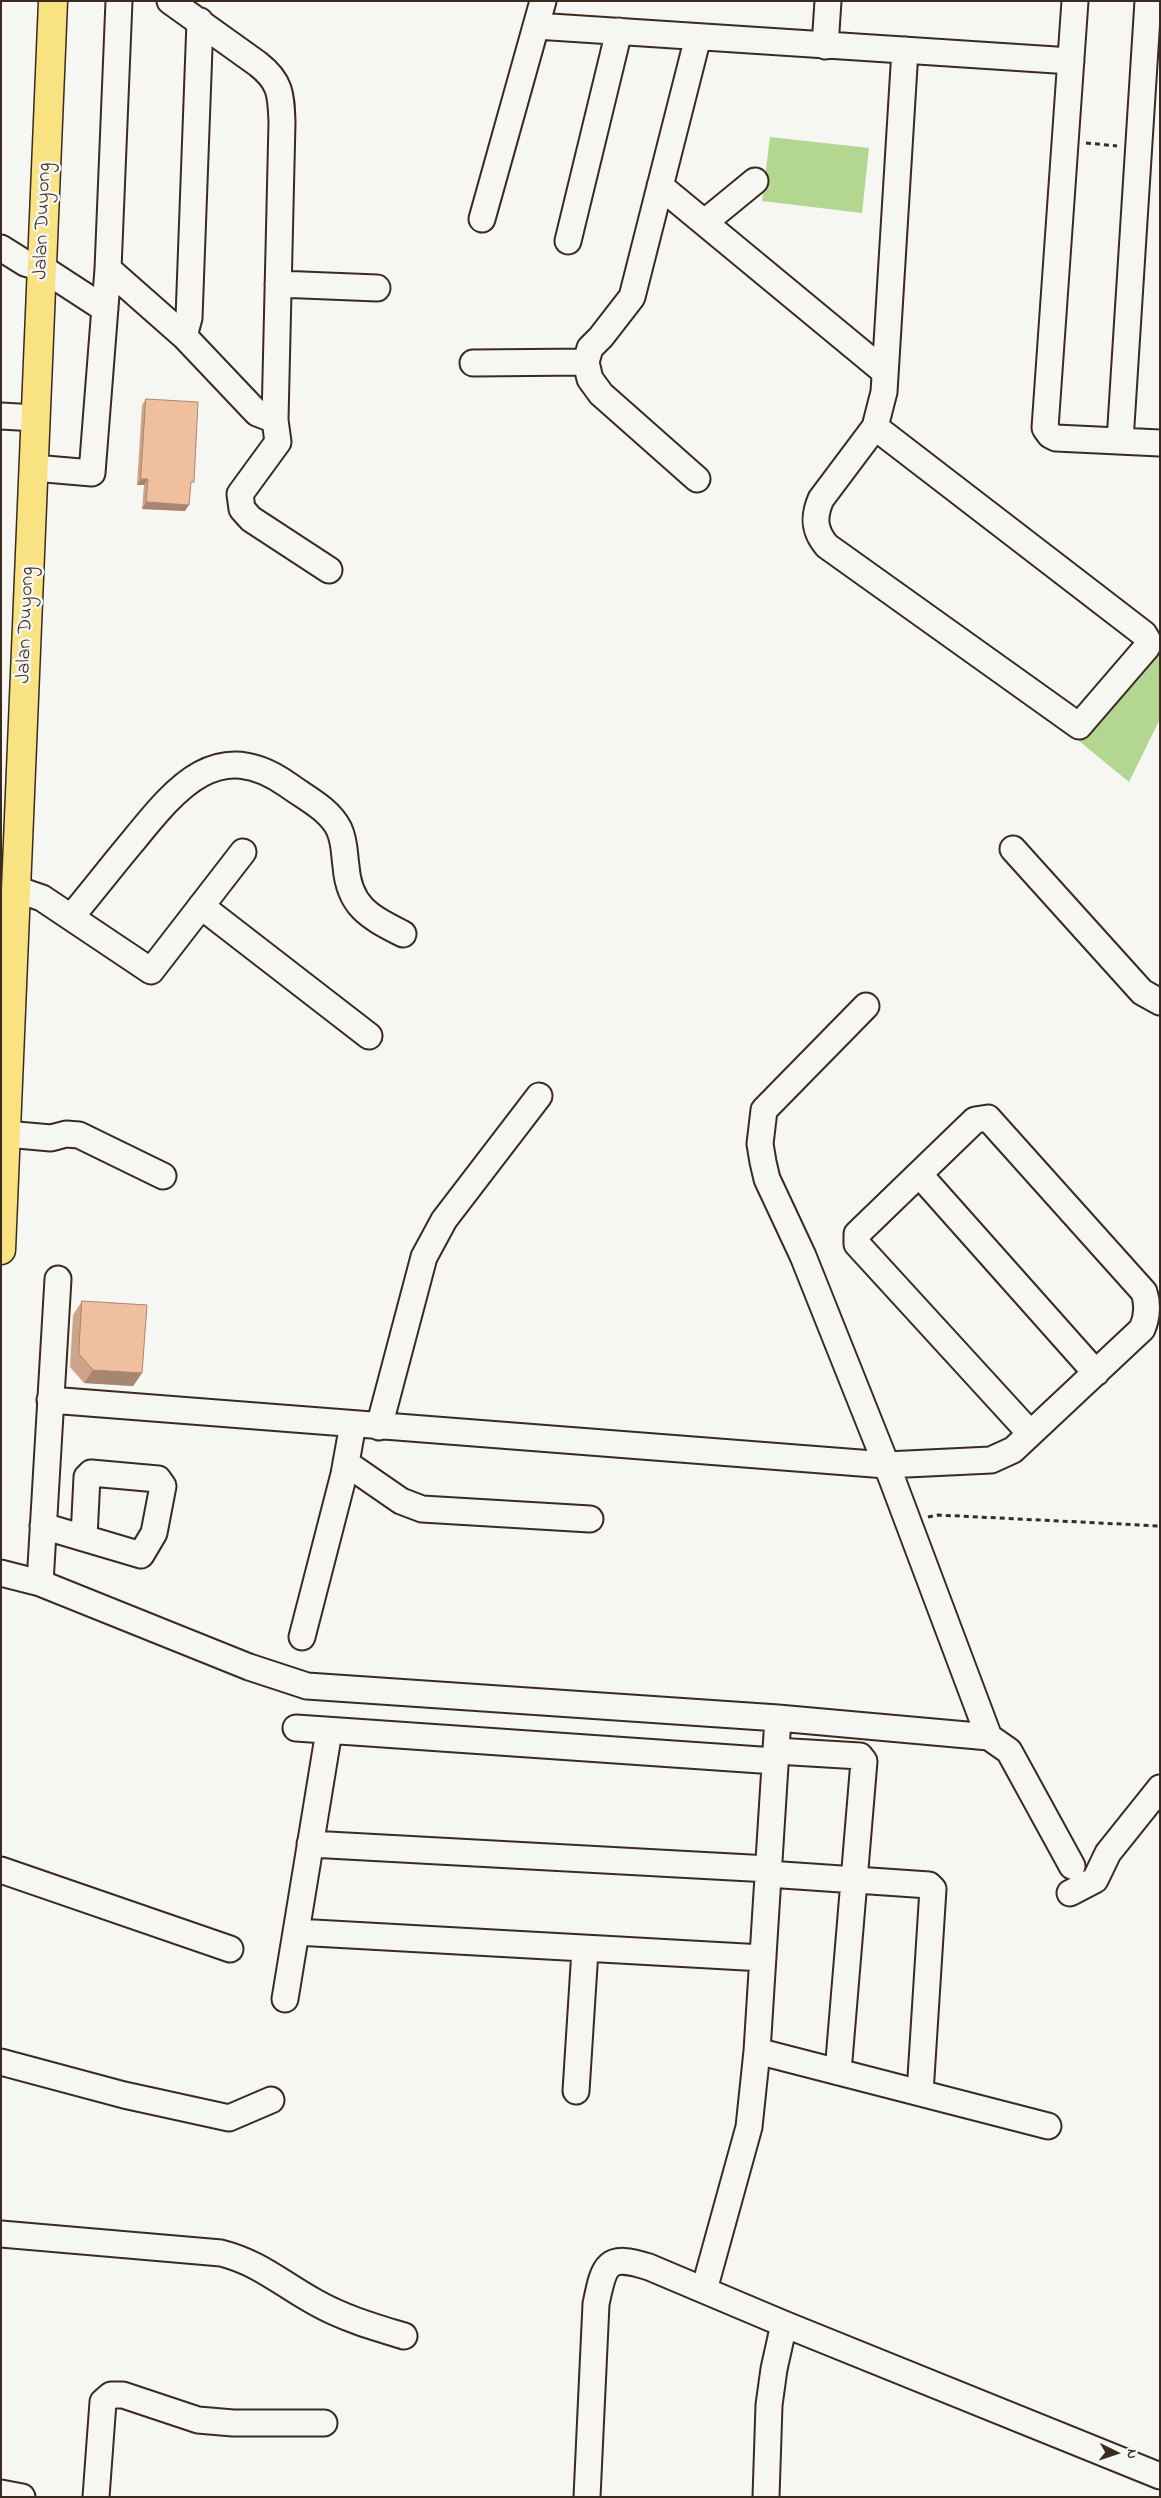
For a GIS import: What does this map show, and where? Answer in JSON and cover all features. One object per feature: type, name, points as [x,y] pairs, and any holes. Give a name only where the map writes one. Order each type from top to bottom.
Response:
[{"type":"main road","name":"Jalan Duyong","points":[[1,1250],[4,1140],[53,1]]},
{"type":"street","points":[[34,468],[92,473],[108,269],[119,1]]},
{"type":"street","points":[[170,1],[200,20],[271,74],[277,84],[282,122],[275,420],[278,442],[240,494],[242,509],[252,518],[329,570]]},
{"type":"street","points":[[482,219],[543,1]]},
{"type":"street","points":[[825,46],[828,1]]},
{"type":"street","points":[[1075,1],[1045,428],[1050,435],[1056,438],[1160,443]]},
{"type":"street","points":[[1120,441],[1148,1]]},
{"type":"street","points":[[184,336],[189,318],[200,20]]},
{"type":"street","points":[[536,26],[1071,61]]},
{"type":"street","points":[[568,241],[619,31]]},
{"type":"street","points":[[697,479],[601,394],[590,379],[586,362],[590,348],[632,298],[698,36]]},
{"type":"street","points":[[875,426],[1144,634],[1148,641],[1148,647],[1078,726],[828,546],[819,537],[816,526],[816,511],[821,499],[875,426],[881,411],[905,50]]},
{"type":"street","points":[[704,222],[755,181]]},
{"type":"street","points":[[660,186],[885,372]]},
{"type":"street","points":[[2,250],[26,263],[42,268],[105,309]]},
{"type":"street","points":[[108,269],[184,336],[257,413],[275,420]]},
{"type":"street","points":[[278,284],[377,288]]},
{"type":"street","points":[[473,363],[586,362]]},
{"type":"street","points":[[1,416],[36,418]]},
{"type":"street","points":[[71,917],[156,813],[186,782],[213,768],[236,764],[254,766],[272,774],[330,816],[344,843],[347,884],[355,901],[371,917],[403,934]]},
{"type":"street","points":[[1013,849],[1142,992],[1160,1002]]},
{"type":"street","points":[[16,889],[42,898],[151,971],[243,852]]},
{"type":"street","points":[[201,906],[369,1036]]},
{"type":"street","points":[[866,1006],[764,1110],[760,1144],[767,1179],[803,1256],[889,1472],[989,1737]]},
{"type":"street","points":[[379,1427],[424,1257],[444,1220],[539,1096]]},
{"type":"street","points":[[50,1400],[354,1424],[889,1472],[991,1460],[1007,1454],[1030,1433],[1096,1372],[1142,1330],[1146,1315],[1144,1292],[988,1118],[975,1120],[857,1234],[855,1239],[857,1244],[1030,1433]]},
{"type":"street","points":[[4,1140],[51,1138],[66,1134],[78,1135],[163,1176]]},
{"type":"street","points":[[919,1174],[1096,1372]]},
{"type":"street","points":[[40,1583],[58,1279]]},
{"type":"street","points":[[302,1637],[354,1424]]},
{"type":"street","points":[[346,1463],[401,1500],[422,1509],[590,1519]]},
{"type":"street","points":[[43,1526],[84,1536],[141,1555],[154,1532],[163,1486],[158,1479],[91,1473],[87,1477],[84,1536]]},
{"type":"street","points":[[1,1573],[40,1583],[250,1666],[307,1686],[778,1718],[989,1737],[1009,1751],[1072,1866]]},
{"type":"street","points":[[704,2290],[749,2127],[757,2051],[778,1718]]},
{"type":"street","points":[[296,1728],[776,1756],[862,1757],[864,1761],[838,2072]]},
{"type":"street","points":[[285,1999],[329,1731]]},
{"type":"street","points":[[1070,1893],[1096,1880],[1108,1853],[1160,1788]]},
{"type":"street","points":[[310,1844],[769,1871],[854,1880],[929,1885],[933,1889],[920,2093]]},
{"type":"street","points":[[1,1870],[230,1949]]},
{"type":"street","points":[[296,1932],[585,1950],[763,1958]]},
{"type":"street","points":[[576,2090],[585,1950]]},
{"type":"street","points":[[757,2051],[1048,2126]]},
{"type":"street","points":[[1,2062],[124,2095],[229,2118],[271,2100]]},
{"type":"street","points":[[1,2234],[221,2253],[240,2258],[272,2274],[315,2302],[336,2312],[404,2336]]},
{"type":"street","points":[[587,2497],[596,2304],[601,2282],[608,2266],[617,2260],[629,2260],[1160,2476]]},
{"type":"street","points":[[766,2497],[769,2405],[774,2368],[784,2324]]},
{"type":"street","points":[[96,2497],[103,2402],[111,2395],[123,2396],[198,2420],[233,2423],[324,2423]]},
{"type":"street","points":[[1,2493],[22,2497]]},
{"type":"path","points":[[1065,141],[1138,148]]},
{"type":"path","points":[[904,1513],[1160,1526]]},
{"type":"green space","points":[[770,137],[869,148],[862,213],[762,201]]},
{"type":"green space","points":[[1157,650],[1160,652],[1160,719],[1129,782],[1079,741]]},
{"type":"building","points":[[146,399],[198,402],[194,482],[191,482],[189,505],[146,502],[148,479],[141,479]]},
{"type":"building","points":[[82,1301],[147,1305],[142,1373],[93,1370],[79,1354]]}]
